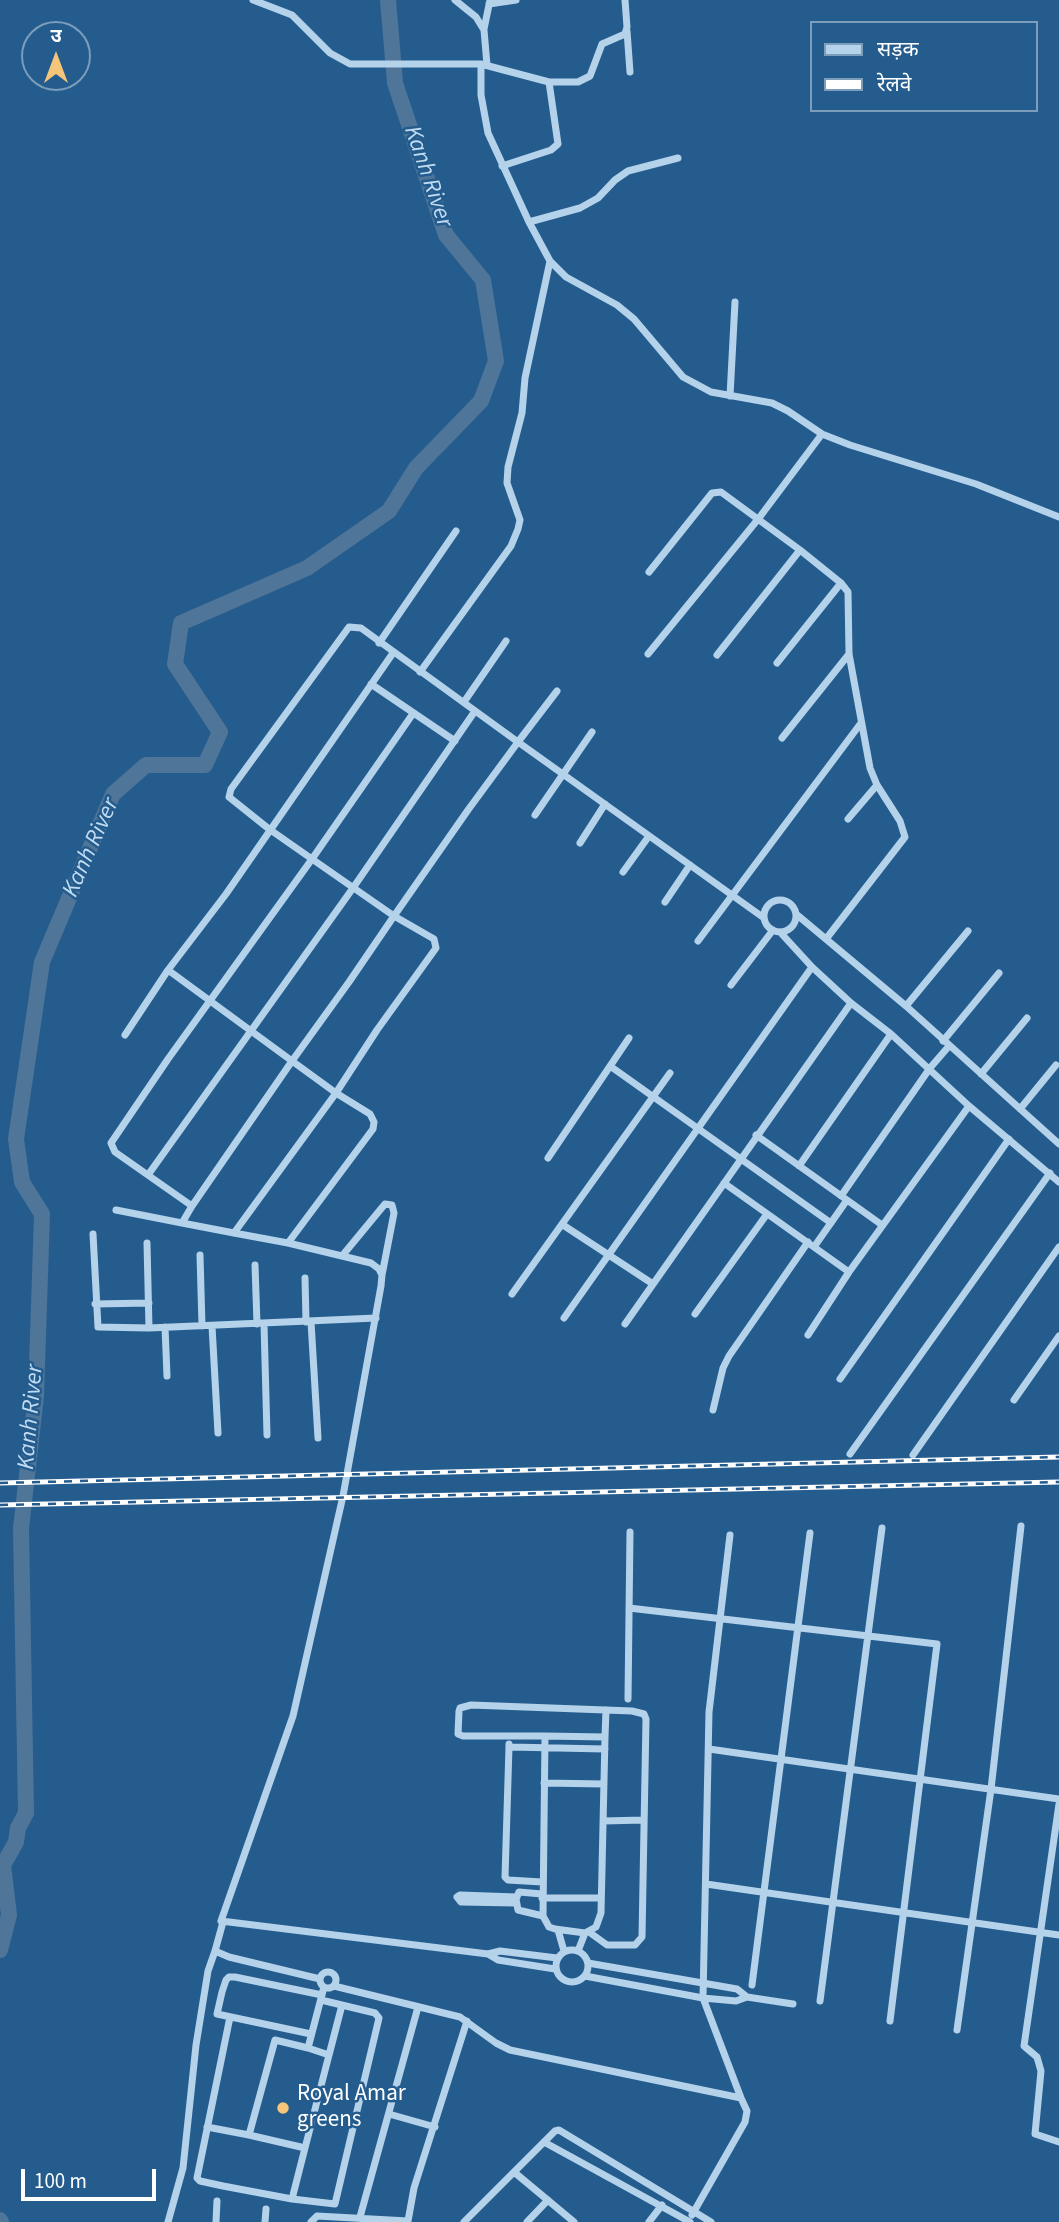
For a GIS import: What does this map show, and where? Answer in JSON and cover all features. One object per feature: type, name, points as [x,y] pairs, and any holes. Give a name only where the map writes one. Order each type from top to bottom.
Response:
[{"type":"street","points":[[253,0],[292,15],[339,61],[362,65],[484,65],[549,82],[578,82],[590,76],[602,44],[621,37],[627,27]]},
{"type":"street","points":[[455,0],[476,18],[484,30]]},
{"type":"street","points":[[516,0],[489,2],[484,30],[483,112],[488,133],[529,222],[550,261],[566,277],[617,305],[634,318],[683,377],[711,392],[772,404],[788,411],[822,434],[976,484],[1059,517]]},
{"type":"street","points":[[625,0],[630,72]]},
{"type":"street","points":[[502,166],[551,150],[558,144],[549,82]]},
{"type":"street","points":[[529,222],[580,208],[598,198],[615,180],[628,172],[678,158]]},
{"type":"street","points":[[420,672],[511,546],[518,529],[520,520],[507,483],[508,467],[522,413],[525,378],[550,261]]},
{"type":"street","points":[[730,396],[735,302]]},
{"type":"street","points":[[648,654],[760,519],[822,434]]},
{"type":"street","points":[[649,572],[712,493],[721,492],[800,550],[841,583],[848,592],[849,654],[870,768],[877,785],[900,821],[905,837],[826,939]]},
{"type":"street","points":[[379,643],[456,531]]},
{"type":"street","points":[[718,654],[800,550]]},
{"type":"street","points":[[777,663],[841,583]]},
{"type":"street","points":[[234,1233],[434,953],[436,944],[434,939],[394,916],[231,801],[229,793],[349,627],[361,628],[764,918]]},
{"type":"street","points":[[464,702],[506,641]]},
{"type":"street","points":[[125,1035],[168,970],[226,894],[393,653]]},
{"type":"street","points":[[782,738],[849,654]]},
{"type":"street","points":[[371,684],[412,715],[455,741]]},
{"type":"street","points":[[182,1223],[394,916],[518,742],[558,691]]},
{"type":"street","points":[[148,1175],[354,888],[475,711]]},
{"type":"street","points":[[192,1206],[115,1152],[111,1143],[412,715]]},
{"type":"street","points":[[698,941],[860,723]]},
{"type":"street","points":[[535,815],[592,732]]},
{"type":"street","points":[[848,819],[877,785]]},
{"type":"street","points":[[580,843],[605,804]]},
{"type":"street","points":[[623,872],[649,836]]},
{"type":"street","points":[[665,902],[690,865]]},
{"type":"street","points":[[1059,1144],[906,1006],[796,914],[791,904],[780,900],[770,903],[764,913],[767,926],[776,931],[851,1003],[891,1034],[969,1106],[1059,1182]]},
{"type":"street","points":[[731,985],[776,931],[792,926],[796,914]]},
{"type":"street","points":[[906,1006],[968,931]]},
{"type":"street","points":[[564,1318],[812,967]]},
{"type":"street","points":[[168,970],[336,1093],[370,1114],[374,1122],[373,1129],[288,1243]]},
{"type":"street","points":[[713,1410],[729,1356],[811,1244],[831,1223],[844,1198],[946,1044],[999,973]]},
{"type":"street","points":[[625,1324],[851,1003]]},
{"type":"street","points":[[981,1074],[1027,1018]]},
{"type":"street","points":[[799,1166],[891,1034]]},
{"type":"street","points":[[548,1158],[629,1038]]},
{"type":"street","points":[[1020,1109],[1056,1065]]},
{"type":"street","points":[[610,1066],[831,1223]]},
{"type":"street","points":[[512,1294],[670,1073]]},
{"type":"street","points":[[808,1335],[849,1272],[969,1106]]},
{"type":"street","points":[[756,1135],[883,1225]]},
{"type":"street","points":[[840,1379],[1009,1139]]},
{"type":"street","points":[[850,1454],[1049,1173]]},
{"type":"street","points":[[724,1183],[849,1272]]},
{"type":"street","points":[[168,2222],[183,2168],[196,2045],[208,1970],[223,1922],[221,1921],[293,1716],[343,1496],[394,1213],[392,1205],[386,1204],[342,1256]]},
{"type":"street","points":[[116,1210],[288,1243],[371,1263],[382,1275]]},
{"type":"street","points":[[695,1314],[768,1214]]},
{"type":"street","points":[[563,1225],[653,1284]]},
{"type":"street","points":[[93,1234],[95,1304],[99,1327],[165,1328],[376,1318]]},
{"type":"street","points":[[147,1243],[149,1328]]},
{"type":"street","points":[[913,1455],[1059,1247]]},
{"type":"street","points":[[200,1255],[202,1326]]},
{"type":"street","points":[[255,1265],[267,1435]]},
{"type":"street","points":[[305,1278],[318,1438]]},
{"type":"street","points":[[95,1304],[149,1303]]},
{"type":"street","points":[[212,1326],[218,1433]]},
{"type":"street","points":[[165,1328],[167,1376]]},
{"type":"street","points":[[1014,1400],[1059,1336]]},
{"type":"street","points":[[957,2031],[991,1789],[1021,1526]]},
{"type":"street","points":[[820,2001],[882,1528]]},
{"type":"street","points":[[628,1699],[630,1532]]},
{"type":"street","points":[[752,1985],[810,1533]]},
{"type":"street","points":[[544,2142],[689,2221],[747,2118],[747,2110],[703,1998],[709,1712],[730,1535]]},
{"type":"street","points":[[629,1608],[937,1644],[890,2021]]},
{"type":"street","points":[[545,1736],[542,1916],[549,1927],[587,1932],[607,1945],[629,1946],[640,1942],[642,1937],[646,1719],[640,1712],[471,1704],[460,1708],[458,1734],[461,1736],[545,1736],[606,1737]]},
{"type":"street","points":[[578,1951],[587,1932],[599,1922],[606,1710]]},
{"type":"street","points":[[510,1736],[505,1877],[508,1880],[542,1882]]},
{"type":"street","points":[[509,1747],[605,1749]]},
{"type":"street","points":[[709,1749],[920,1777],[1059,1801],[1024,2046],[1037,2057],[1041,2071],[1035,2134],[1059,2142]]},
{"type":"street","points":[[544,1783],[604,1784]]},
{"type":"street","points":[[603,1821],[644,1820]]},
{"type":"street","points":[[706,1884],[1059,1935]]},
{"type":"street","points":[[542,1916],[518,1910],[516,1900],[519,1892],[542,1896],[601,1898]]},
{"type":"street","points":[[480,1899],[516,1900]]},
{"type":"street","points":[[223,1922],[488,1954],[500,1951],[557,1958]]},
{"type":"street","points":[[558,1930],[564,1951]]},
{"type":"street","points":[[215,1951],[321,1990],[342,2005],[375,2013],[379,2018],[337,2202],[333,2205],[198,2180],[230,2017]]},
{"type":"street","points":[[585,1976],[588,1963],[578,1951],[564,1951],[557,1958],[555,1969],[561,1978],[570,1982],[585,1976],[703,1998],[736,2001],[747,1997],[793,2004]]},
{"type":"street","points":[[488,1954],[498,1960],[555,1969]]},
{"type":"street","points":[[588,1963],[737,1989],[747,1997]]},
{"type":"street","points":[[308,2048],[321,1990],[322,1973],[330,1972],[336,1978],[334,1986]]},
{"type":"street","points":[[311,2034],[217,2014],[229,1977],[321,1990],[334,1986],[467,2021],[510,2050],[741,2098]]},
{"type":"street","points":[[292,2199],[342,2005]]},
{"type":"street","points":[[360,2217],[418,2007]]},
{"type":"street","points":[[311,2222],[317,2216],[408,2221],[414,2188],[467,2021]]},
{"type":"street","points":[[249,2135],[275,2040],[329,2055]]},
{"type":"street","points":[[389,2113],[435,2127]]},
{"type":"street","points":[[207,2127],[305,2148]]},
{"type":"street","points":[[464,2222],[555,2131],[563,2131],[712,2222]]},
{"type":"street","points":[[514,2172],[574,2222]]},
{"type":"street","points":[[527,2222],[548,2200]]},
{"type":"street","points":[[216,2201],[216,2222]]},
{"type":"street","points":[[649,2222],[662,2205]]},
{"type":"street","points":[[265,2222],[266,2208]]},
{"type":"waterway","name":"Kanh River","points":[[0,1950],[9,1915],[3,1865],[16,1842],[18,1828],[26,1813],[21,1528],[36,1396],[42,1214],[22,1182],[16,1139],[42,962],[113,794],[146,765],[205,765],[220,732],[175,664],[181,623],[307,568],[389,511],[416,468],[481,401],[496,361],[483,280],[446,235],[395,83],[388,0]]},
{"type":"railway","points":[[0,1483],[1059,1457]]},
{"type":"railway","points":[[0,1505],[1059,1482]]},
{"type":"place","name":"Royal Amar greens","points":[[283,2108]]}]
